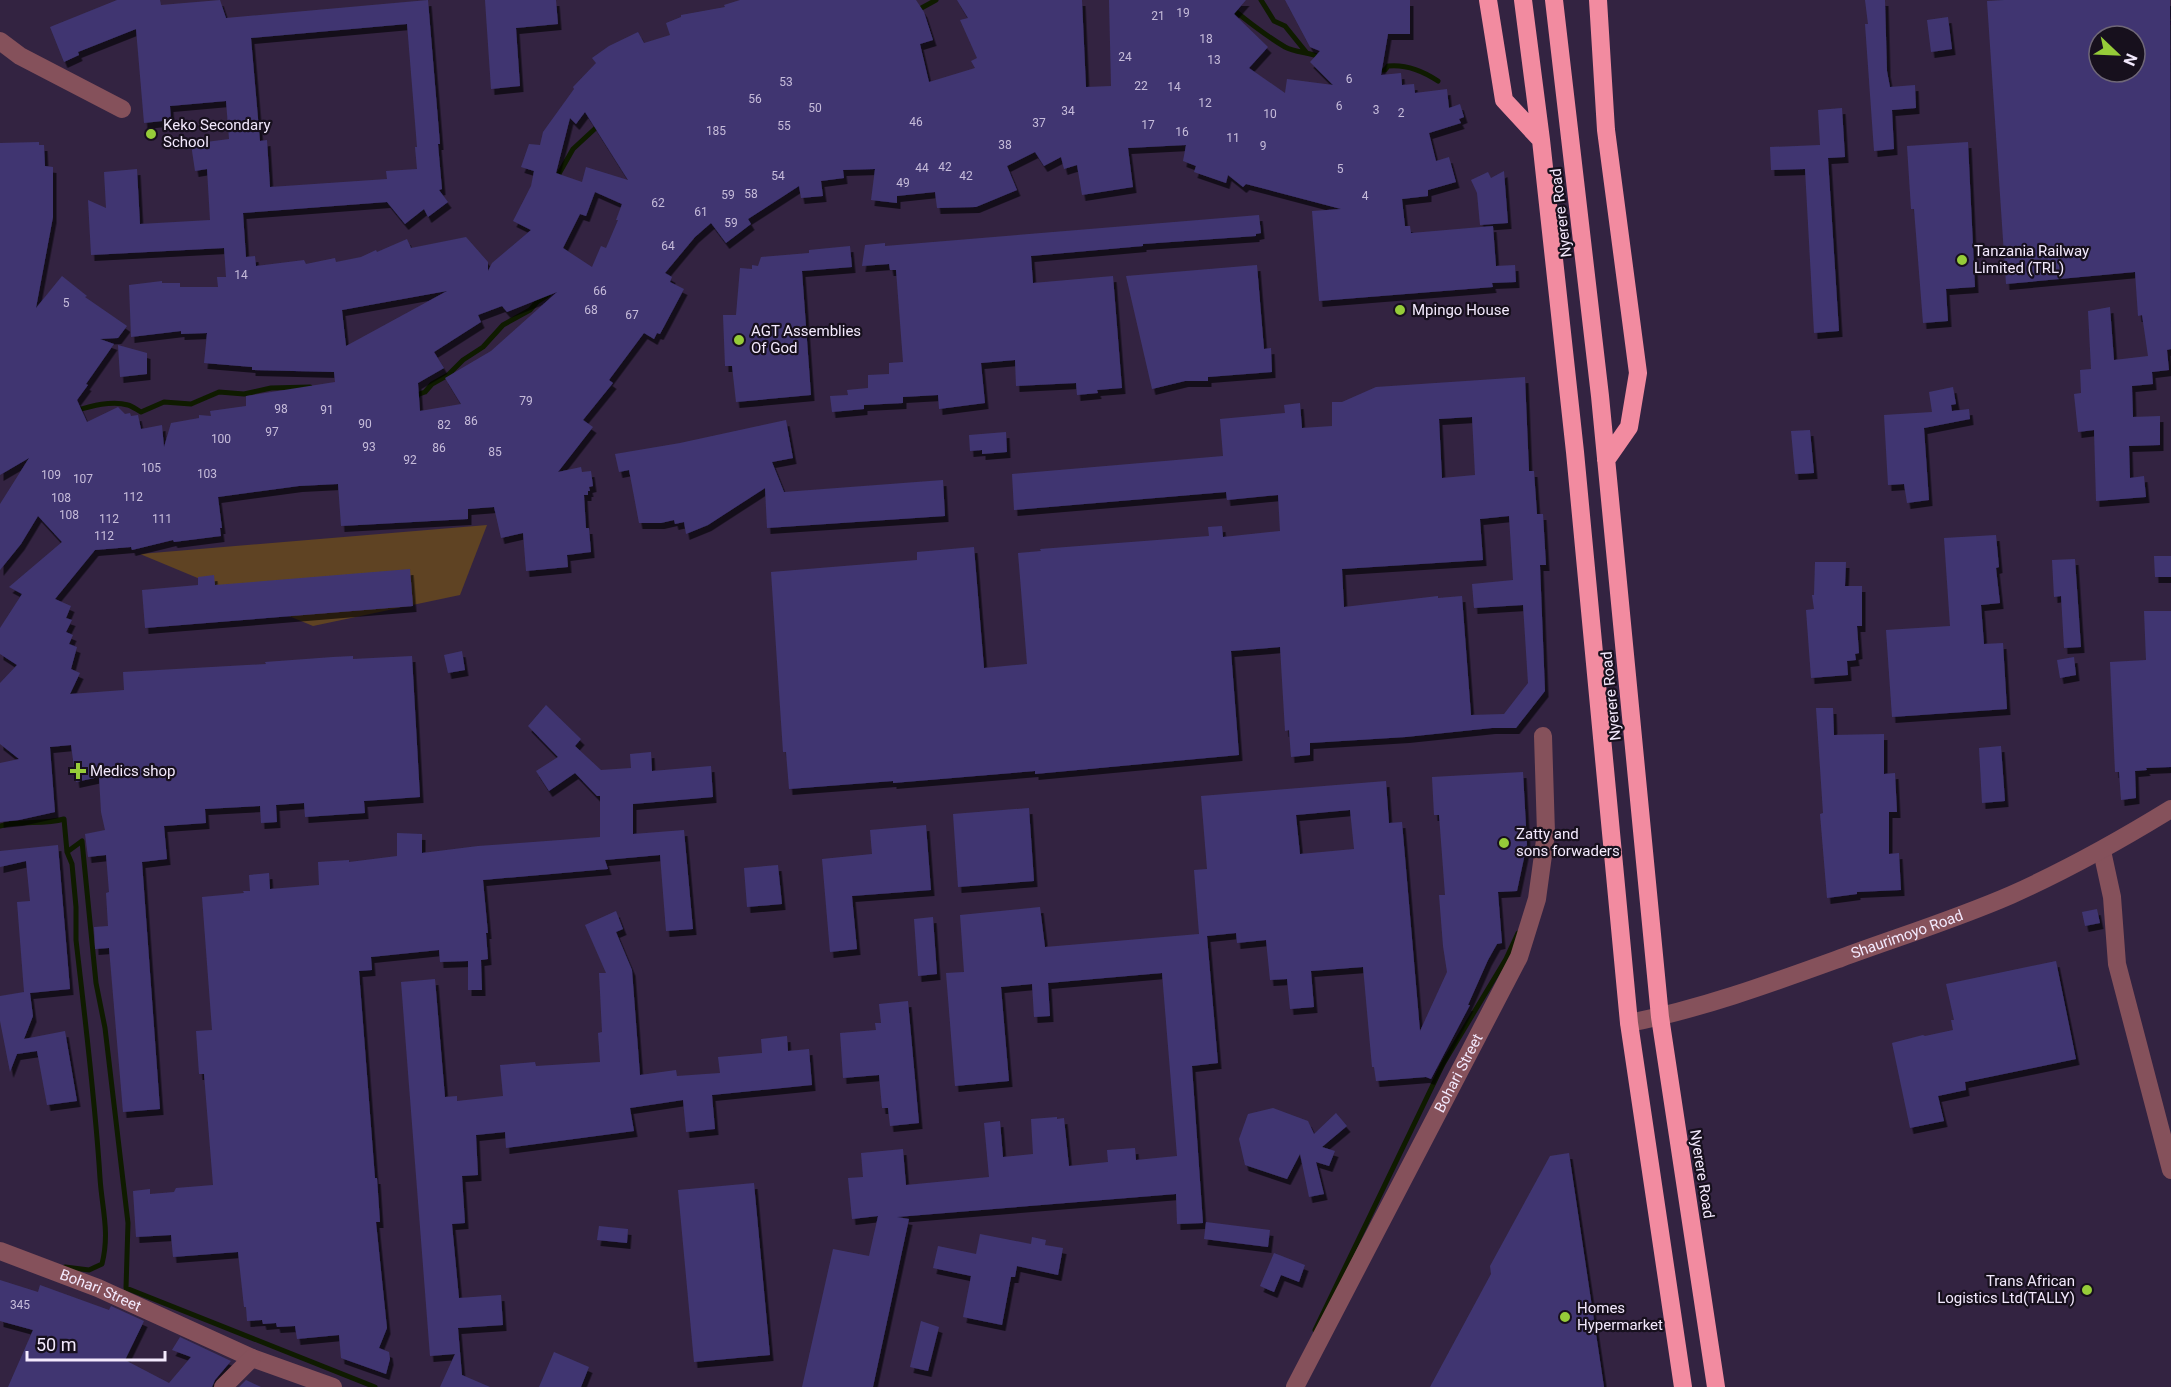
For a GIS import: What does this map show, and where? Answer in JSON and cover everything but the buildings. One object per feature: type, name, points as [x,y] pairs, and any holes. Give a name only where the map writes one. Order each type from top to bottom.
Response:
[{"type":"highway","points":[[1488,0],[1504,100],[1541,140]]},
{"type":"highway","name":"Nyerere Road","points":[[1523,0],[1541,140],[1575,452],[1629,1023],[1683,1387]]},
{"type":"highway","name":"Nyerere Road","points":[[1554,0],[1600,396],[1660,1017],[1716,1387]]},
{"type":"highway","points":[[1598,0],[1606,130],[1638,373],[1629,427],[1606,460]]},
{"type":"street","points":[[0,40],[20,56],[122,109]]},
{"type":"street","name":"Bohari Street","points":[[1295,1387],[1519,957],[1537,899],[1546,833],[1543,736]]},
{"type":"street","name":"Shaurimoyo Road","points":[[1629,1023],[1660,1017],[1826,963],[1963,914],[2011,895],[2102,851],[2171,810]]},
{"type":"street","points":[[2102,851],[2112,897],[2117,964],[2171,1170]]},
{"type":"street","name":"Bohari Street","points":[[0,1251],[98,1288],[252,1358],[333,1387]]},
{"type":"street","points":[[223,1387],[252,1358]]},
{"type":"shaded area","points":[[487,525],[460,595],[313,626],[140,554]]},
{"type":"waterway","points":[[916,11],[936,0]]},
{"type":"waterway","points":[[1223,0],[1285,47],[1322,58]]},
{"type":"waterway","points":[[1261,0],[1274,21],[1285,26],[1306,52]]},
{"type":"waterway","points":[[1376,70],[1385,70],[1388,66],[1408,67],[1421,71],[1438,81]]},
{"type":"waterway","points":[[556,179],[573,149],[600,124]]},
{"type":"waterway","points":[[414,396],[425,392],[432,384],[448,375],[463,360],[483,347],[503,325],[530,310],[548,295]]},
{"type":"waterway","points":[[75,411],[115,403],[130,406],[141,412],[164,402],[191,404],[219,392],[244,394],[271,388],[310,387]]},
{"type":"waterway","points":[[0,826],[64,819],[67,852],[72,864],[76,940],[93,1088],[105,1241],[102,1264],[89,1270],[65,1267]]},
{"type":"waterway","points":[[67,852],[82,841],[96,983],[105,1028],[128,1223],[126,1288],[375,1387]]},
{"type":"waterway","points":[[1315,1330],[1443,1064],[1506,959],[1518,933]]},
{"type":"place","name":"Keko Secondary School","points":[[151,134]]},
{"type":"place","name":"Tanzania Railway Limited (TRL)","points":[[1962,260]]},
{"type":"place","name":"Mpingo House","points":[[1400,310]]},
{"type":"place","name":"AGT Assemblies Of God","points":[[739,340]]},
{"type":"place","name":"Medics shop","points":[[78,771]]},
{"type":"place","name":"Zatty and sons forwaders","points":[[1504,843]]},
{"type":"place","name":"Trans African Logistics Ltd(TALLY)","points":[[2087,1290]]},
{"type":"place","name":"Homes Hypermarket","points":[[1565,1317]]}]
